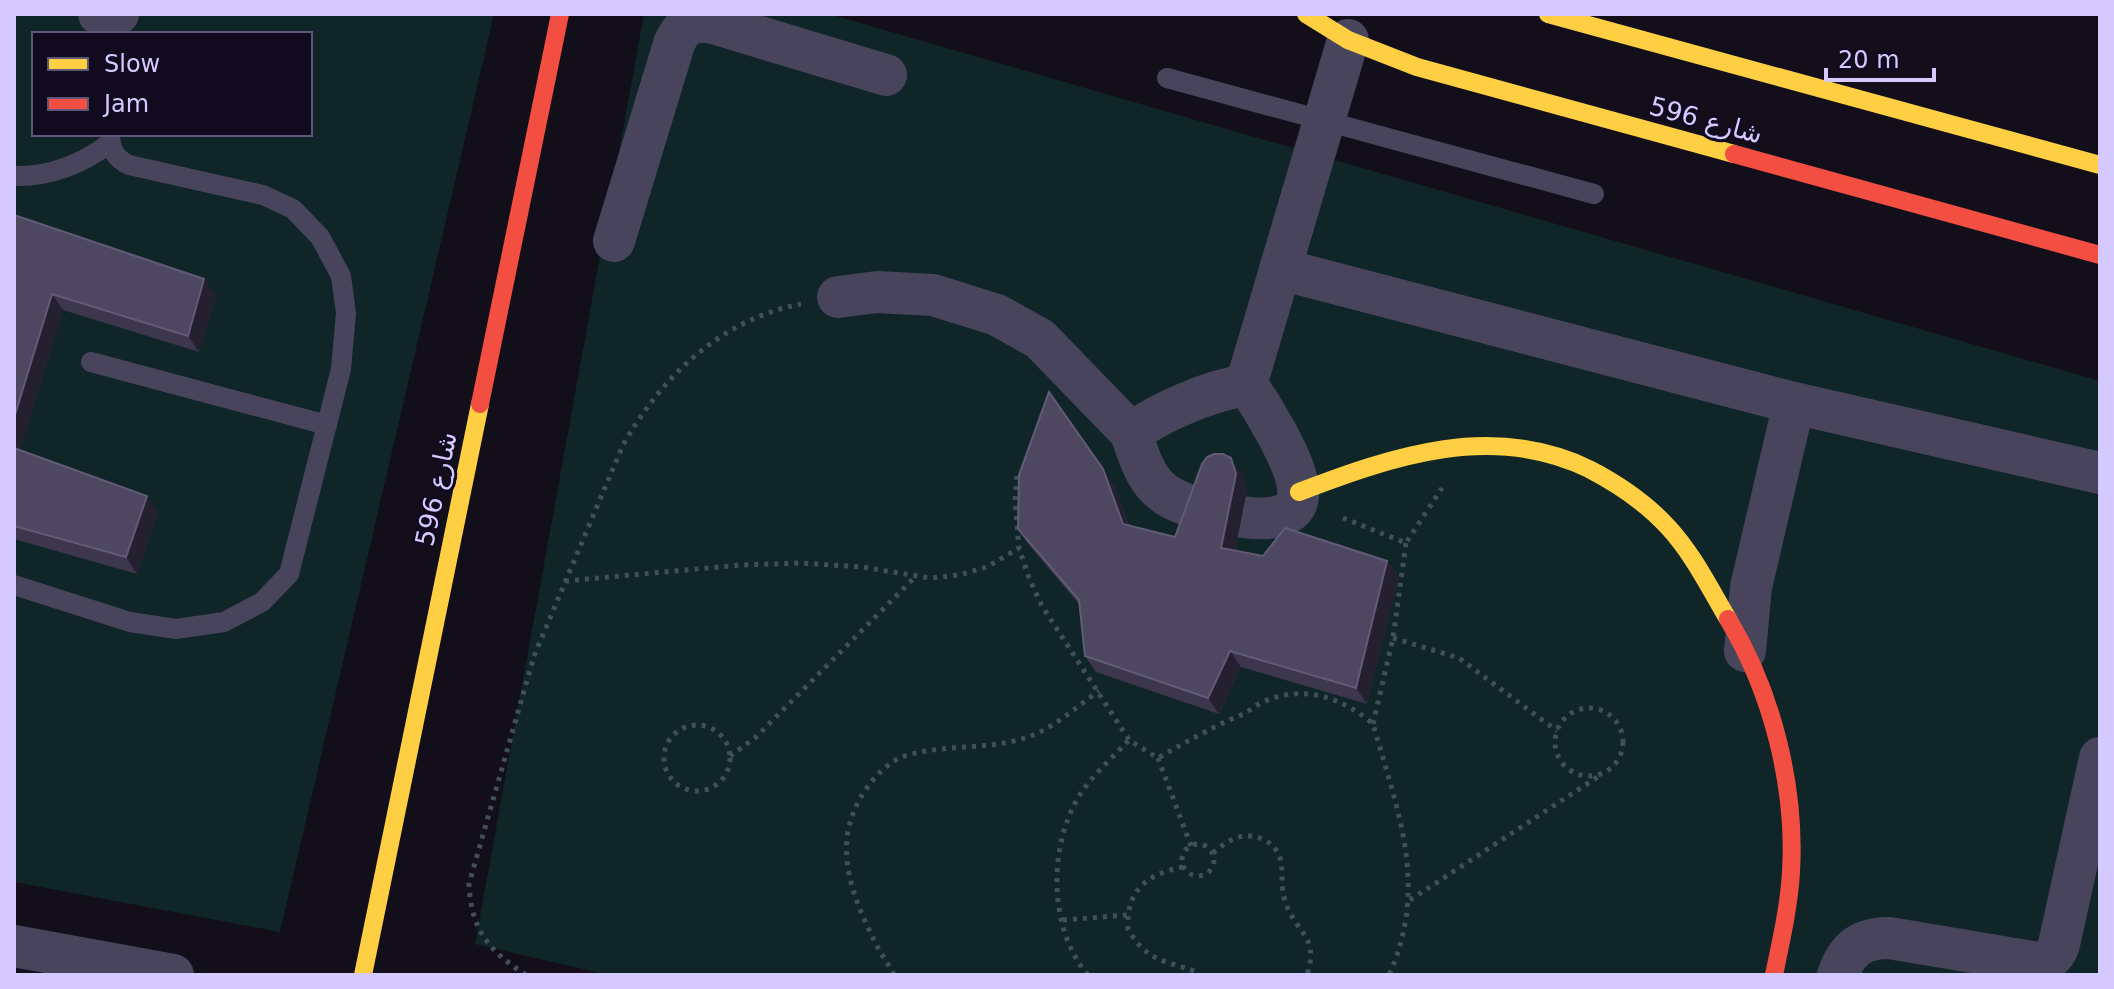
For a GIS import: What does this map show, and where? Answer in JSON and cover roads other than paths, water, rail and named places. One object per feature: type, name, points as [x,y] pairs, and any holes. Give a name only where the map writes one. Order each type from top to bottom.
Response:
[{"type":"street","name":"شارع 596","points":[[363,975],[560,14]]},
{"type":"street","name":"شارع 596","points":[[1306,14],[1348,40],[1417,67],[2100,255]]},
{"type":"street","points":[[1548,14],[2100,165]]},
{"type":"street","points":[[614,241],[679,32],[688,24],[701,20],[802,30],[886,75]]},
{"type":"street","points":[[1246,385],[1348,40]]},
{"type":"street","points":[[1280,269],[1794,403],[2100,473]]},
{"type":"street","points":[[838,297],[877,292],[933,295],[997,315],[1040,339],[1131,433],[1143,469],[1160,492],[1186,505],[1222,513],[1274,518],[1289,513],[1299,496],[1369,465],[1410,454],[1466,445],[1522,448],[1576,464],[1626,490],[1668,527],[1701,573],[1745,651],[1768,712],[1784,775],[1791,840],[1789,905],[1774,975]]},
{"type":"street","points":[[1131,433],[1158,416],[1222,389],[1246,385]]},
{"type":"street","points":[[1246,385],[1257,398],[1282,444],[1297,477],[1299,496]]},
{"type":"street","points":[[1745,651],[1751,587],[1794,403]]},
{"type":"street","points":[[1701,573],[1731,570],[1757,562]]},
{"type":"street","points":[[1838,975],[1844,958],[1856,945],[1871,938],[1889,938],[2038,963],[2050,960],[2060,940],[2100,758]]},
{"type":"street","points":[[14,946],[173,975]]},
{"type":"lane","points":[[1167,78],[1594,194]]},
{"type":"lane","points":[[14,176],[61,171],[95,155],[110,139],[118,160],[129,165],[263,195],[293,209],[320,237],[341,276],[346,313],[341,369],[289,574],[262,602],[224,622],[176,629],[130,622],[14,585]]},
{"type":"lane","points":[[91,362],[327,425]]}]
